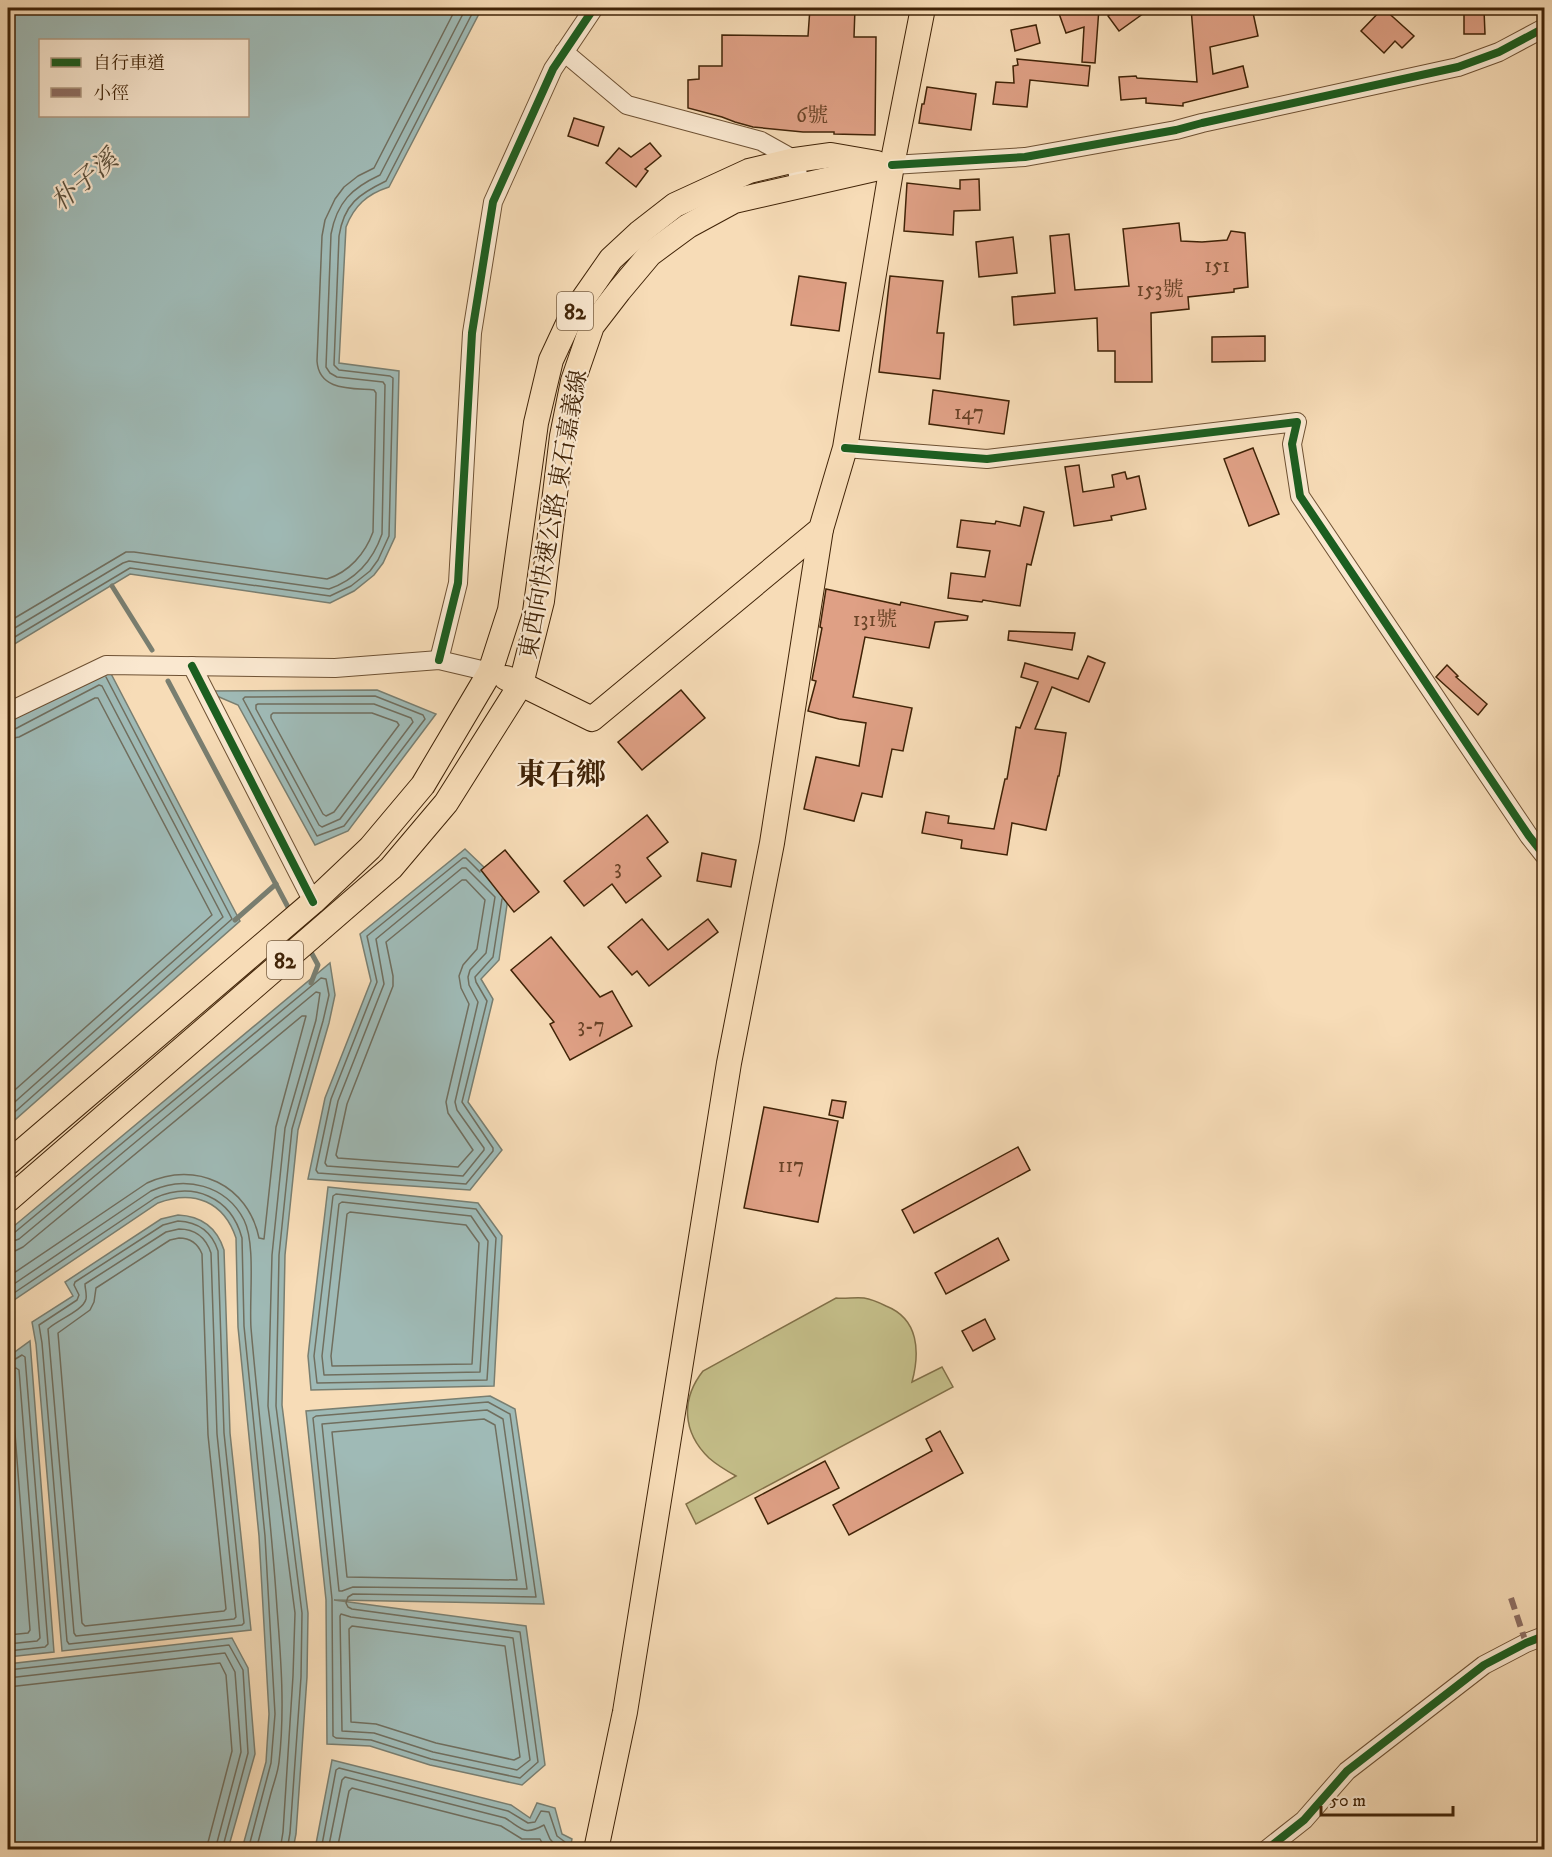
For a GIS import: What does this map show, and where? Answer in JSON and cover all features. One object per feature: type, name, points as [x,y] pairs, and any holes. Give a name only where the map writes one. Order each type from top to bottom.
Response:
[{"type":"main road","points":[[596,1850],[627,1701],[729,1063],[772,843],[821,529],[845,448],[891,165],[922,8]]},
{"type":"main road","name":"東西向快速公路 東石嘉義線","points":[[8,1163],[313,902],[370,848],[423,785],[490,672],[510,610],[536,423],[551,360],[572,315],[611,259],[639,233],[675,205],[749,171],[795,160],[831,155],[891,165]]},
{"type":"main road","name":"東西向快速公路 東石嘉義線","points":[[8,1200],[392,868],[446,803],[521,684],[542,601],[562,436],[573,381],[592,326],[650,254],[688,226],[734,201],[891,165]]},
{"type":"main road","points":[[490,672],[521,684],[592,719],[821,529]]},
{"type":"street","points":[[439,660],[458,584],[472,333],[493,202],[553,69],[594,8]]},
{"type":"street","points":[[891,165],[1025,157],[1176,130],[1458,67],[1499,52],[1545,28]]},
{"type":"street","points":[[564,52],[627,105],[761,141],[795,160],[800,185]]},
{"type":"street","points":[[845,448],[987,459],[1297,422],[1292,444],[1300,496],[1529,836],[1545,855]]},
{"type":"street","points":[[8,712],[106,665],[335,668],[439,660],[490,672]]},
{"type":"street","points":[[192,666],[313,902]]},
{"type":"street","points":[[1266,1850],[1304,1820],[1347,1771],[1484,1665],[1526,1643],[1545,1636]]},
{"type":"shaded area","points":[[836,1298],[867,1299],[897,1312],[911,1328],[914,1338],[916,1359],[912,1382],[942,1367],[953,1387],[696,1524],[686,1504],[736,1476],[709,1458],[700,1448],[689,1426],[688,1404],[696,1382],[703,1371]]},
{"type":"water","name":"朴子溪","points":[[8,8],[482,8],[389,187],[374,193],[362,202],[346,227],[339,363],[399,371],[395,537],[383,563],[374,575],[354,591],[330,603],[130,574],[8,648]]},
{"type":"water","points":[[107,666],[240,921],[8,1126],[8,718]]},
{"type":"water","points":[[377,690],[436,714],[348,831],[315,845],[238,705],[205,691]]},
{"type":"water","points":[[465,849],[509,891],[499,960],[481,979],[493,999],[468,1102],[502,1150],[470,1190],[308,1179],[325,1098],[371,981],[360,934]]},
{"type":"water","points":[[330,963],[335,995],[298,1130],[285,1255],[282,1405],[308,1613],[307,1677],[296,1834],[293,1849],[242,1849],[266,1762],[269,1714],[259,1536],[238,1327],[236,1238],[224,1215],[216,1207],[195,1198],[171,1199],[158,1203],[8,1304],[8,1231]]},
{"type":"water","points":[[328,1187],[478,1203],[502,1236],[494,1386],[311,1390],[308,1356]]},
{"type":"water","points":[[178,1215],[194,1218],[207,1225],[217,1235],[224,1250],[230,1433],[251,1630],[62,1651],[36,1344],[32,1322],[73,1296],[65,1282],[161,1219]]},
{"type":"water","points":[[30,1341],[54,1652],[8,1657],[8,1357]]},
{"type":"water","points":[[490,1396],[515,1409],[544,1604],[334,1600],[526,1626],[545,1765],[522,1785],[430,1765],[370,1746],[327,1744],[326,1600],[306,1411]]},
{"type":"water","points":[[232,1638],[248,1668],[255,1754],[228,1849],[8,1849],[8,1664]]},
{"type":"water","points":[[332,1760],[511,1805],[530,1818],[537,1803],[555,1808],[562,1834],[572,1839],[570,1849],[315,1849]]},
{"type":"building","points":[[810,8],[855,8],[854,37],[876,37],[875,135],[753,127],[688,108],[688,80],[699,79],[699,66],[722,66],[722,35],[808,36]]},
{"type":"building","points":[[1057,8],[1099,8],[1095,63],[1082,62],[1084,27],[1066,33]]},
{"type":"building","points":[[1119,8],[1151,8],[1119,31],[1108,16]]},
{"type":"building","points":[[1191,8],[1252,8],[1258,36],[1210,47],[1213,74],[1243,66],[1248,87],[1183,103],[1183,106],[1146,103],[1146,98],[1121,100],[1119,77],[1136,76],[1137,78],[1197,82]]},
{"type":"building","points":[[1383,8],[1414,36],[1402,48],[1395,41],[1384,53],[1361,31]]},
{"type":"building","points":[[1484,10],[1485,34],[1464,34],[1464,11]]},
{"type":"building","points":[[1036,25],[1040,43],[1015,51],[1011,30]]},
{"type":"building","points":[[1017,59],[1090,66],[1088,86],[1030,80],[1027,107],[993,104],[996,82],[1014,83],[1013,66],[1018,65]]},
{"type":"building","points":[[927,87],[976,94],[971,130],[919,123]]},
{"type":"building","points":[[574,118],[604,127],[598,146],[568,136]]},
{"type":"building","points":[[650,143],[661,156],[645,169],[648,171],[636,187],[606,163],[619,148],[631,157]]},
{"type":"building","points":[[979,179],[980,210],[954,211],[953,235],[904,231],[907,183],[960,189],[960,180]]},
{"type":"building","points":[[1179,223],[1181,241],[1227,240],[1231,231],[1245,233],[1248,287],[1234,289],[1234,292],[1188,297],[1189,309],[1151,313],[1152,382],[1115,382],[1115,351],[1098,351],[1097,318],[1014,325],[1012,297],[1055,293],[1050,236],[1069,234],[1075,290],[1129,286],[1123,229]]},
{"type":"building","points":[[1013,237],[1017,273],[979,277],[976,242]]},
{"type":"building","points":[[799,276],[846,283],[839,331],[791,325]]},
{"type":"building","points":[[890,276],[943,281],[937,333],[944,333],[940,379],[879,372]]},
{"type":"building","points":[[1265,336],[1265,361],[1212,362],[1212,337]]},
{"type":"building","points":[[933,390],[1009,401],[1004,434],[929,424]]},
{"type":"building","points":[[1253,448],[1279,514],[1249,526],[1224,459]]},
{"type":"building","points":[[1079,465],[1083,492],[1114,487],[1112,475],[1125,472],[1127,479],[1139,476],[1146,509],[1111,516],[1112,520],[1074,526],[1065,467]]},
{"type":"building","points":[[1024,507],[1044,512],[1031,565],[1027,564],[1020,606],[983,600],[982,602],[948,598],[951,573],[985,577],[990,551],[957,547],[961,520],[995,524],[996,521],[1020,526]]},
{"type":"building","points":[[826,589],[900,605],[901,602],[968,616],[967,620],[935,622],[929,648],[865,637],[853,697],[912,708],[903,751],[892,749],[882,797],[862,793],[854,821],[804,809],[816,757],[859,766],[866,723],[808,711],[816,681],[812,680],[822,628],[820,627]]},
{"type":"building","points":[[1009,631],[1075,633],[1072,650],[1008,640]]},
{"type":"building","points":[[1088,656],[1105,663],[1089,702],[1052,687],[1035,729],[1066,733],[1059,776],[1046,830],[1012,823],[1007,855],[961,848],[962,840],[922,833],[926,812],[949,816],[948,823],[994,829],[1005,779],[1007,779],[1016,727],[1020,728],[1038,682],[1021,677],[1025,663],[1078,679]]},
{"type":"building","points":[[1447,665],[1458,676],[1456,677],[1487,704],[1478,715],[1436,677]]},
{"type":"building","points":[[681,690],[705,718],[642,770],[618,742]]},
{"type":"building","points":[[647,815],[668,842],[647,858],[661,876],[626,903],[612,884],[584,906],[564,881]]},
{"type":"building","points":[[505,850],[539,892],[514,912],[481,870]]},
{"type":"building","points":[[702,853],[736,860],[731,887],[697,881]]},
{"type":"building","points":[[642,919],[668,950],[708,919],[718,932],[649,986],[637,971],[632,975],[608,947]]},
{"type":"building","points":[[551,937],[600,997],[612,991],[632,1026],[570,1060],[550,1024],[554,1022],[511,970]]},
{"type":"building","points":[[832,1100],[846,1102],[843,1118],[829,1115]]},
{"type":"building","points":[[764,1107],[838,1121],[818,1222],[744,1208]]},
{"type":"building","points":[[1018,1147],[1030,1170],[914,1233],[902,1210]]},
{"type":"building","points":[[998,1238],[1009,1260],[946,1294],[935,1273]]},
{"type":"building","points":[[985,1319],[995,1339],[973,1351],[962,1331]]},
{"type":"building","points":[[940,1431],[963,1473],[849,1535],[833,1505],[932,1451],[926,1439]]},
{"type":"building","points":[[825,1461],[839,1488],[768,1524],[755,1498]]},
{"type":"waterway","points":[[112,586],[152,650]]},
{"type":"waterway","points":[[168,681],[289,909]]},
{"type":"waterway","points":[[235,920],[276,884]]},
{"type":"waterway","points":[[311,952],[318,965],[311,983]]},
{"type":"marked path","points":[[1511,1598],[1526,1643]]},
{"type":"cycle path","points":[[439,660],[458,583],[472,333],[493,202],[553,69],[594,8]]},
{"type":"cycle path","points":[[892,165],[1025,157],[1176,130],[1458,67],[1499,52],[1544,28]]},
{"type":"cycle path","points":[[845,448],[987,459],[1297,422],[1292,444],[1300,496],[1544,855]]},
{"type":"cycle path","points":[[192,666],[313,902]]},
{"type":"cycle path","points":[[1266,1850],[1304,1820],[1347,1771],[1484,1665],[1544,1636]]},
{"type":"district","name":"東石鄉","points":[[561,774]]}]
